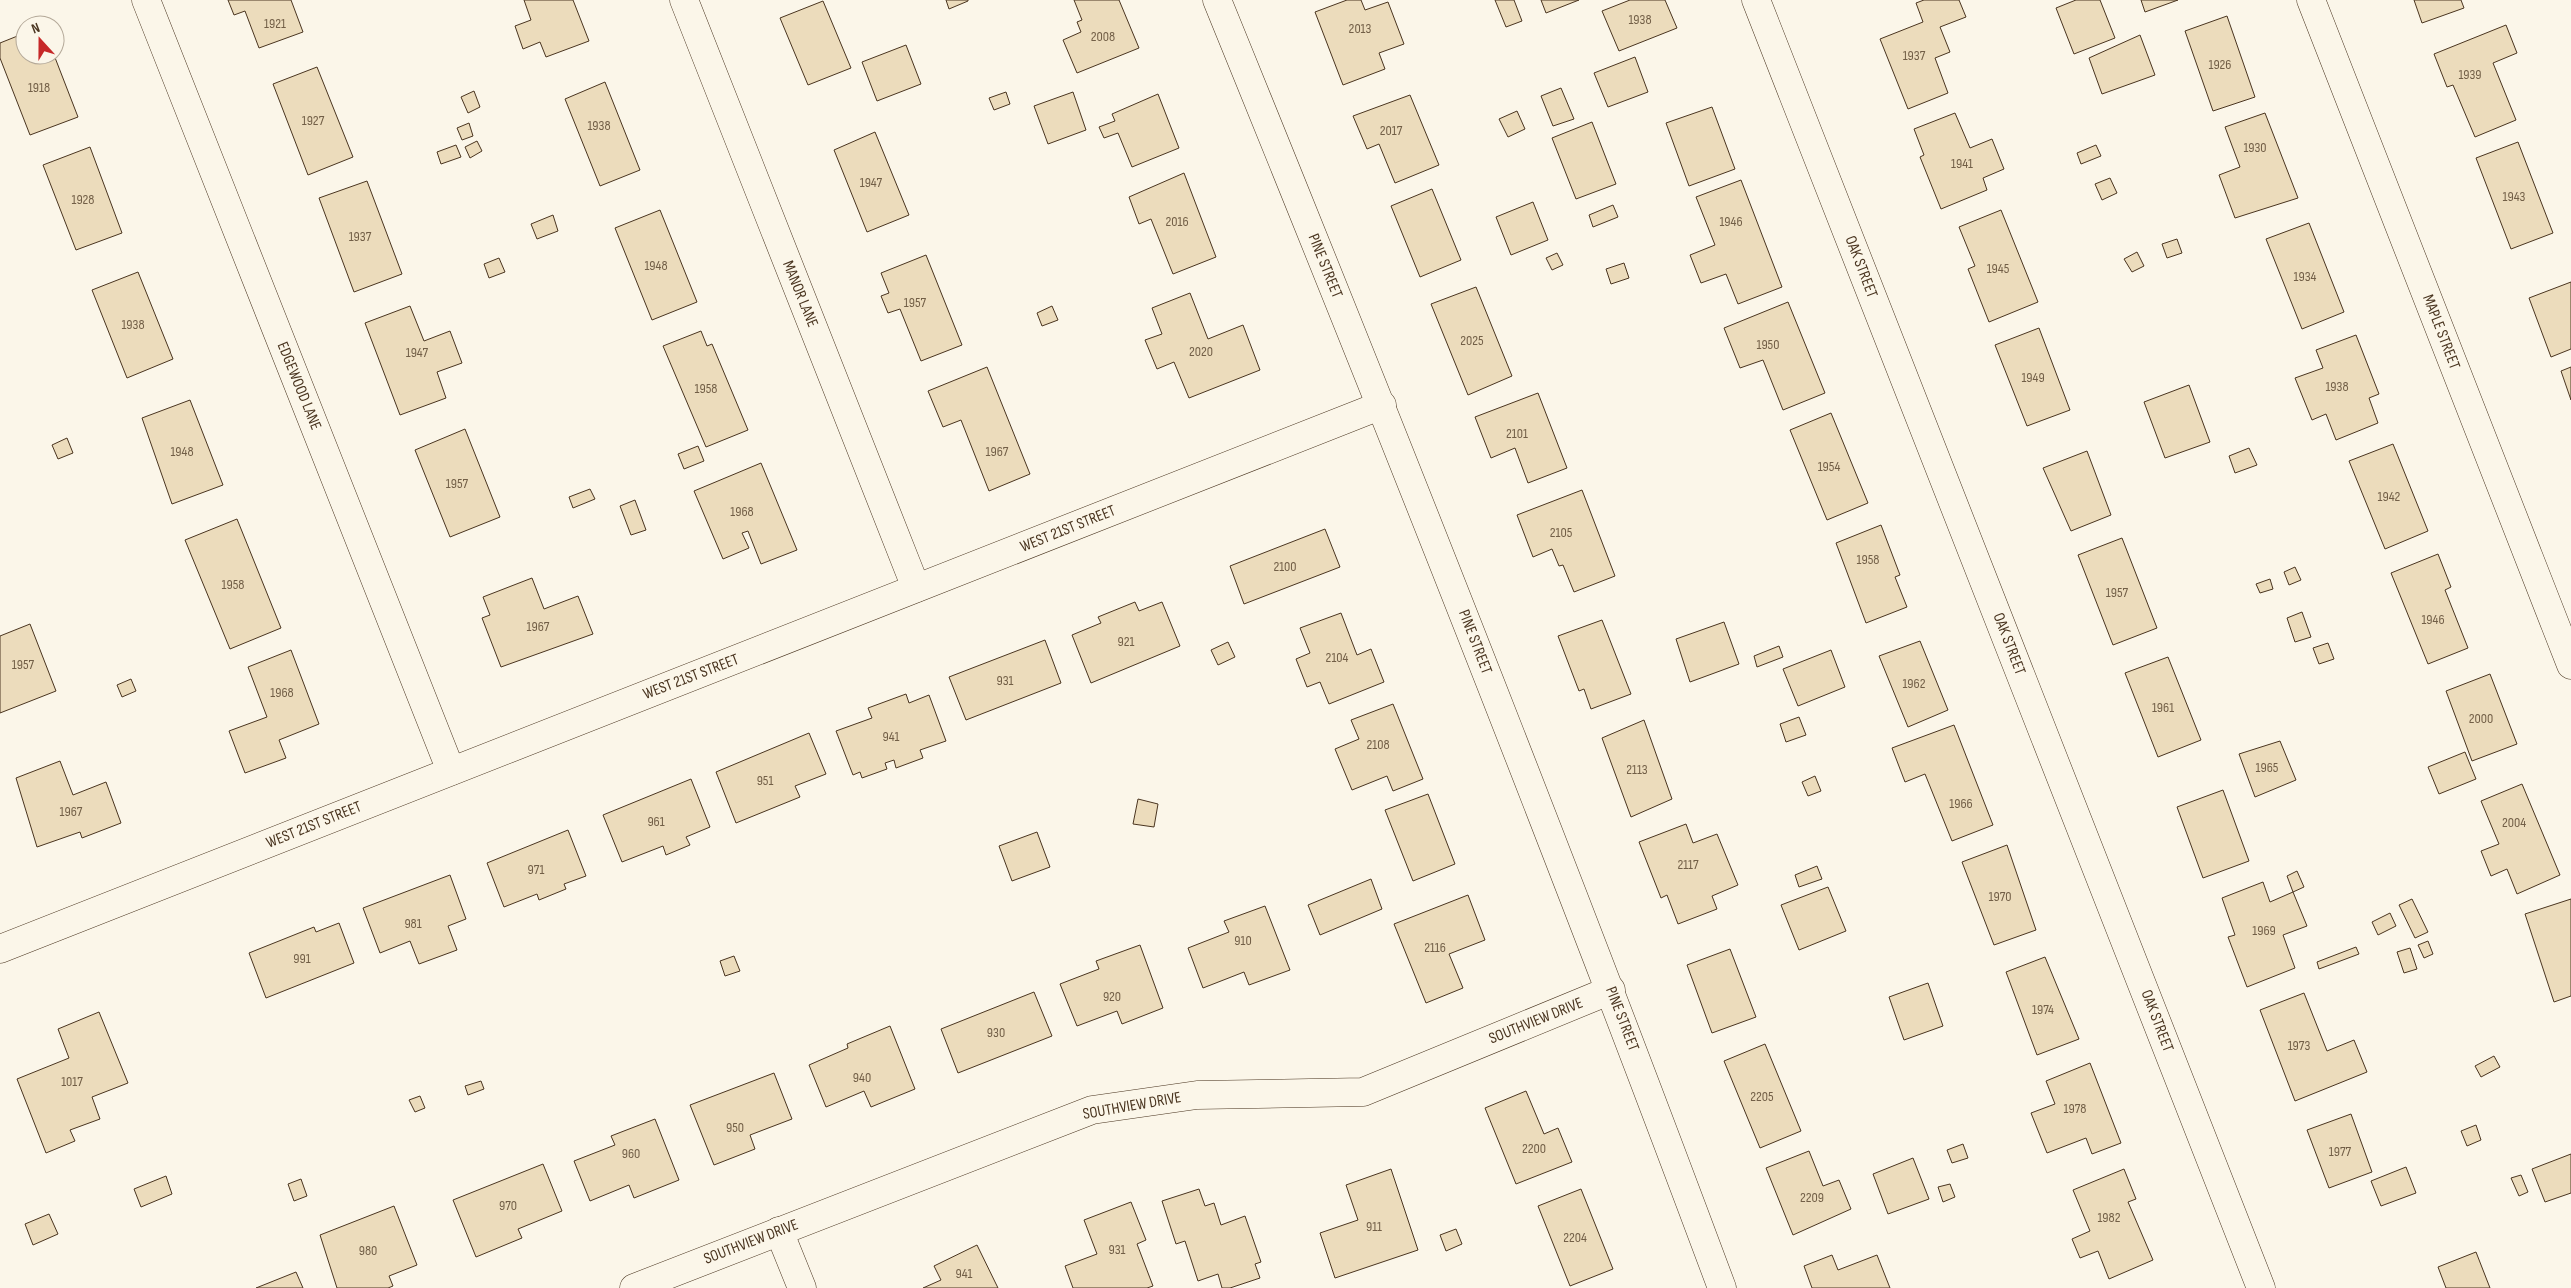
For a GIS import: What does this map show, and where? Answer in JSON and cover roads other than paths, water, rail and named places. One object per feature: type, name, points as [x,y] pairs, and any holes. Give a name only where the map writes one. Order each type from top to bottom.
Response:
[{"type":"street","name":"EDGEWOOD LANE","points":[[146,0],[451,771]]},
{"type":"street","name":"MANOR LANE","points":[[684,0],[916,588]]},
{"type":"street","name":"PINE STREET","points":[[1217,0],[1382,405],[1611,990],[1722,1288]]},
{"type":"street","name":"OAK STREET","points":[[1756,0],[2262,1288]]},
{"type":"street","name":"MAPLE STREET","points":[[2311,0],[2571,665]]},
{"type":"street","name":"WEST 21ST STREET","points":[[0,949],[1382,405]]},
{"type":"street","name":"SOUTHVIEW DRIVE","points":[[634,1288],[1092,1110],[1197,1095],[1363,1092],[1611,990]]},
{"type":"street","points":[[779,1231],[802,1288]]}]
